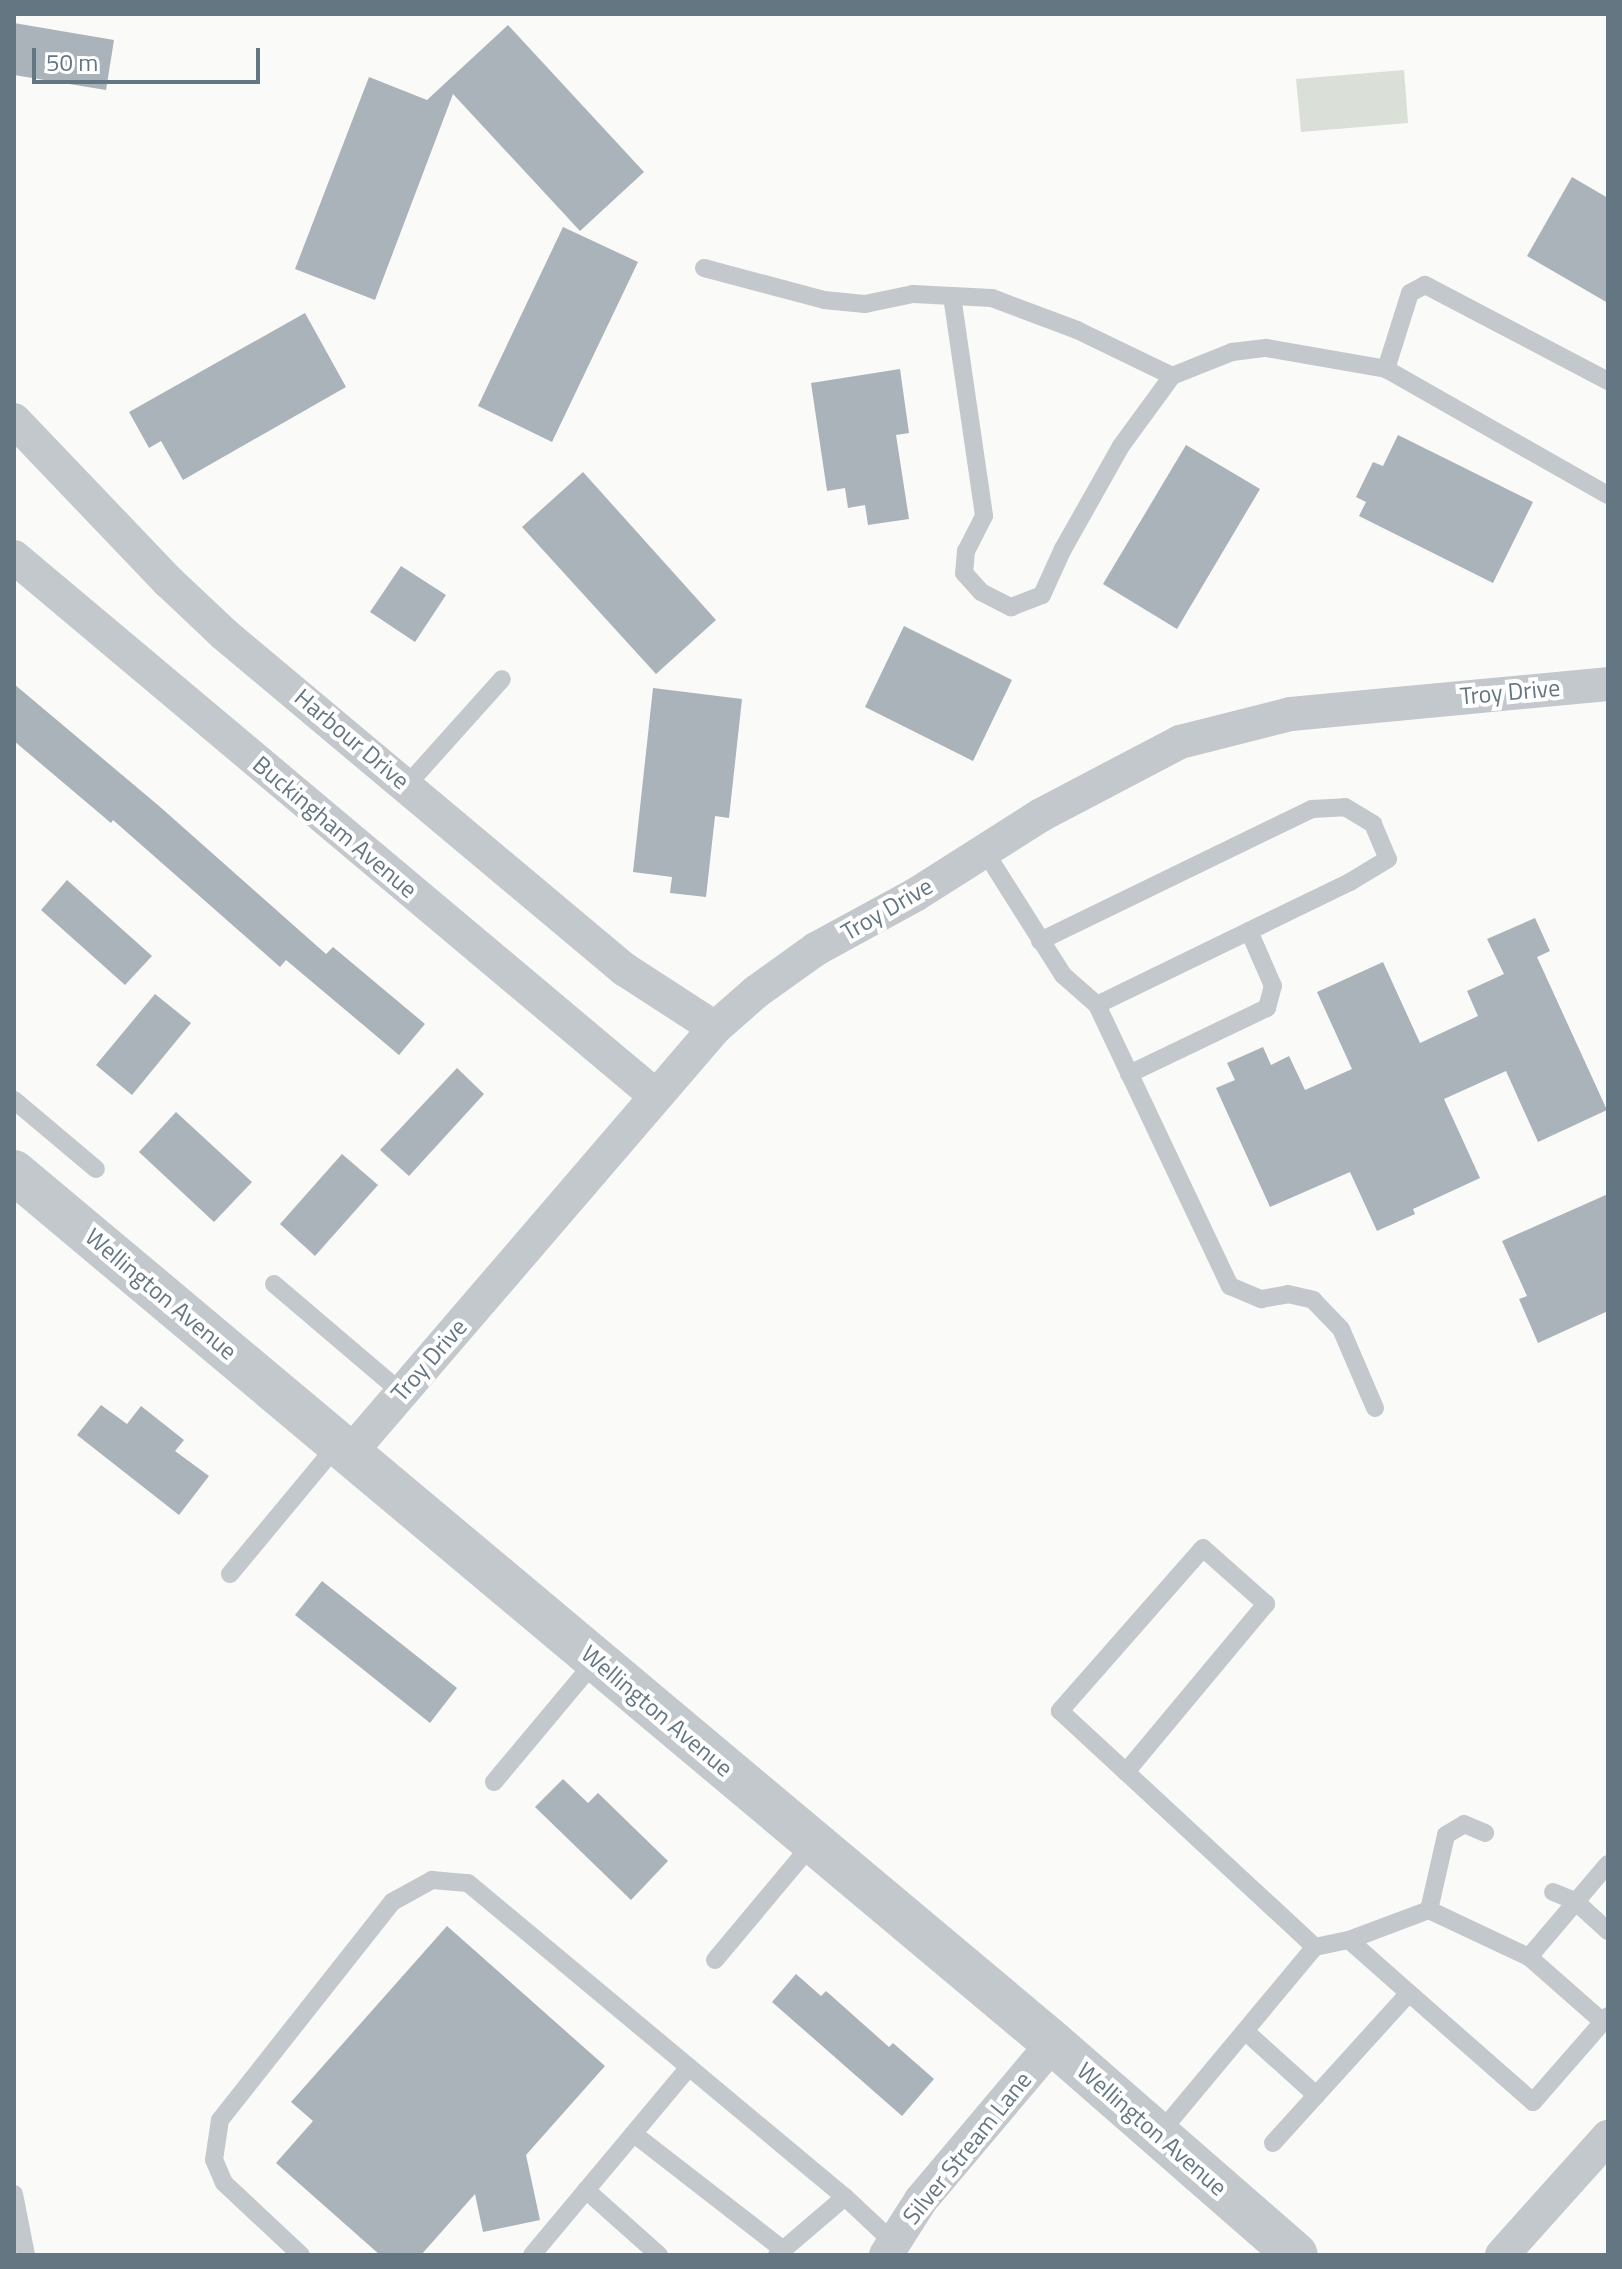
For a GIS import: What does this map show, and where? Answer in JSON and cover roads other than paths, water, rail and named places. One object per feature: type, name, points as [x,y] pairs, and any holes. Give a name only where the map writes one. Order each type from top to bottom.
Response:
[{"type":"street","name":"Harbour Drive","points":[[14,420],[202,613],[624,969],[715,1028]]},
{"type":"street","name":"Buckingham Avenue","points":[[14,557],[656,1096]]},
{"type":"street","name":"Troy Drive","points":[[344,1448],[401,1392],[715,1028],[756,992],[816,949],[915,895],[984,850],[1126,768],[1180,742],[1230,727],[1365,704],[1608,684]]},
{"type":"street","name":"Wellington Avenue","points":[[14,1172],[1053,2043],[1296,2255]]},
{"type":"street","name":"Silver Stream Lane","points":[[890,2249],[921,2200],[1053,2043]]},
{"type":"street","points":[[1502,2255],[1608,2137]]},
{"type":"lane","points":[[704,268],[824,300],[865,304],[913,294],[992,298],[1077,330],[1172,376]]},
{"type":"lane","points":[[1386,369],[1410,293],[1425,285],[1608,381]]},
{"type":"lane","points":[[952,296],[984,516],[966,551],[964,573],[981,592],[1011,607],[1042,595],[1063,549],[1121,446],[1172,376],[1232,352],[1266,348],[1386,369],[1608,495]]},
{"type":"lane","points":[[407,785],[502,679]]},
{"type":"lane","points":[[1040,941],[1312,809],[1345,807],[1373,824],[1388,859],[1350,882],[1097,1005]]},
{"type":"lane","points":[[984,850],[1063,975],[1097,1005],[1230,1286],[1261,1299],[1288,1294],[1313,1300],[1341,1329],[1375,1408]]},
{"type":"lane","points":[[1129,1074],[1267,1008],[1273,986],[1249,931]]},
{"type":"lane","points":[[14,1100],[96,1169]]},
{"type":"lane","points":[[274,1284],[401,1392]]},
{"type":"lane","points":[[230,1574],[344,1448]]},
{"type":"lane","points":[[1126,1772],[1266,1604],[1203,1548],[1060,1711],[1315,1947]]},
{"type":"lane","points":[[494,1782],[596,1660]]},
{"type":"lane","points":[[1429,1910],[1446,1835],[1464,1824],[1485,1833]]},
{"type":"lane","points":[[715,1960],[814,1842]]},
{"type":"lane","points":[[1529,1957],[1608,1864]]},
{"type":"lane","points":[[301,2255],[224,2183],[214,2160],[220,2120],[392,1902],[432,1880],[468,1883],[845,2197],[890,2249]]},
{"type":"lane","points":[[1553,1892],[1575,1901],[1608,1931]]},
{"type":"lane","points":[[1159,2134],[1315,1947],[1349,1940],[1429,1910],[1529,1957],[1606,2019],[1533,2102],[1349,1940]]},
{"type":"lane","points":[[1273,2143],[1409,1993]]},
{"type":"lane","points":[[1245,2031],[1316,2095]]},
{"type":"lane","points":[[532,2255],[689,2067]]},
{"type":"lane","points":[[634,2134],[779,2252],[845,2197]]},
{"type":"lane","points":[[586,2190],[659,2255]]},
{"type":"lane","points":[[14,2194],[26,2255]]}]
